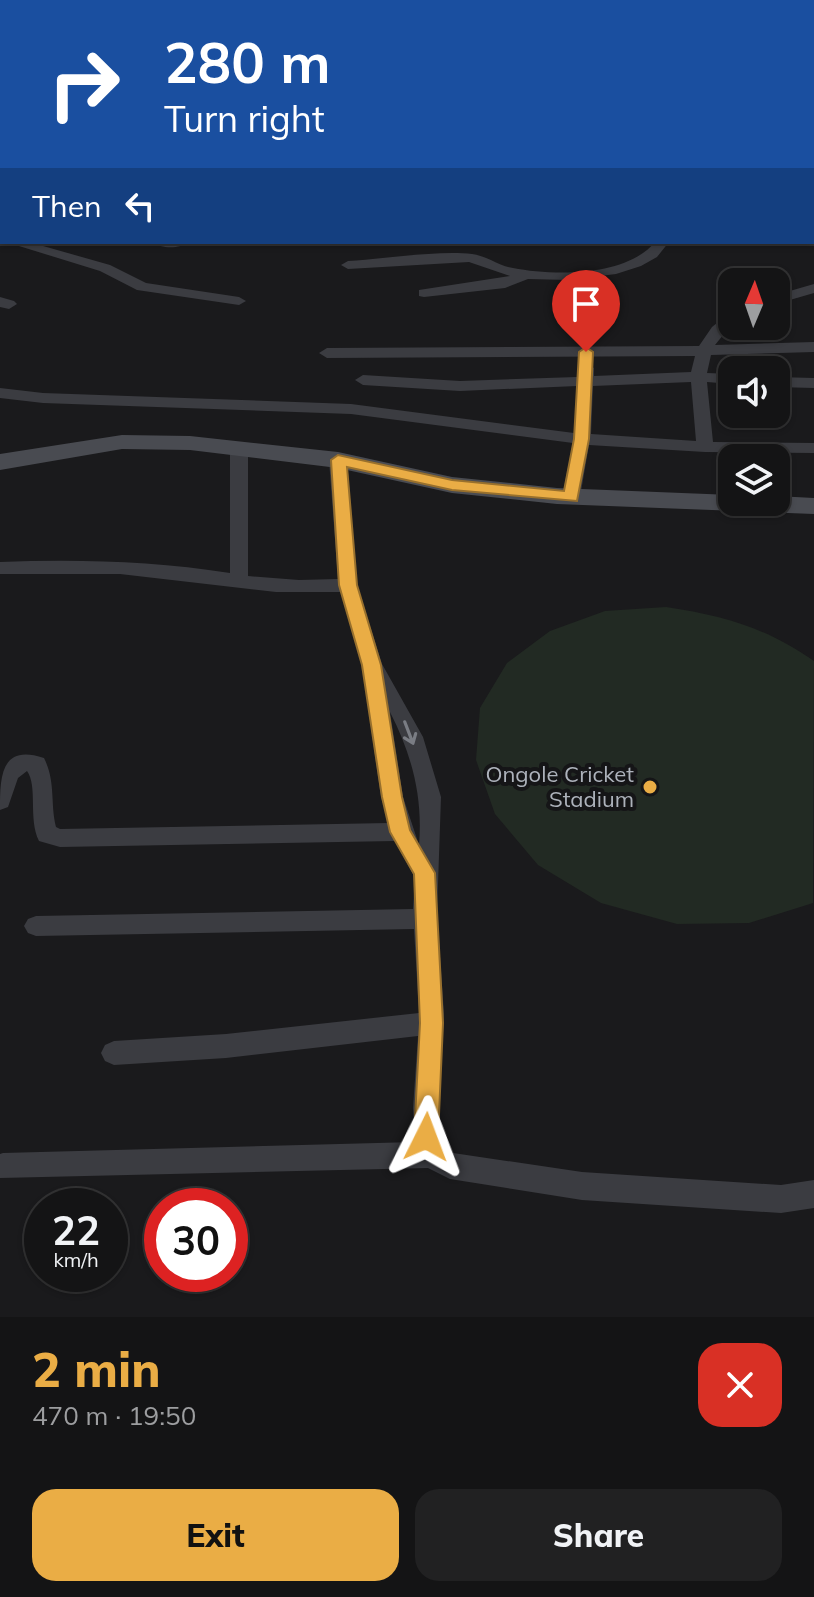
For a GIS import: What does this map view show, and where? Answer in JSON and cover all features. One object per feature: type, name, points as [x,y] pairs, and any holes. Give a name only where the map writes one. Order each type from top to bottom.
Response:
[{"type":"street","points":[[20,244],[105,268],[142,287],[239,301]]},
{"type":"street","points":[[348,265],[469,258],[525,275],[614,270],[647,256],[659,249],[661,244]]},
{"type":"street","points":[[424,293],[495,286],[525,275]]},
{"type":"street","points":[[790,296],[814,288]]},
{"type":"street","points":[[705,447],[698,377],[702,351],[707,339],[718,329]]},
{"type":"street","points":[[327,353],[702,351],[814,347]]},
{"type":"street","points":[[571,497],[582,439],[586,352]]},
{"type":"street","points":[[363,380],[460,386],[718,378]]},
{"type":"street","points":[[790,382],[814,383]]},
{"type":"street","points":[[0,393],[43,398],[351,409],[582,439],[718,447]]},
{"type":"street","points":[[0,462],[122,442],[239,447],[338,460],[452,485],[571,497],[718,501]]},
{"type":"street","points":[[239,447],[239,581]]},
{"type":"street","points":[[790,448],[814,448]]},
{"type":"street","points":[[338,460],[348,585],[372,665],[392,797],[401,832],[425,873]]},
{"type":"street","points":[[790,504],[814,506]]},
{"type":"street","points":[[0,568],[129,568],[292,589],[348,585]]},
{"type":"street","points":[[372,665],[396,702],[428,789],[432,812],[425,873],[431,1023],[426,1137],[430,1155]]},
{"type":"street","points":[[0,801],[7,774],[16,764],[27,762],[36,764],[43,773],[43,826],[47,834],[60,838],[401,832]]},
{"type":"street","points":[[36,926],[425,919]]},
{"type":"street","points":[[114,1053],[226,1046],[431,1023]]},
{"type":"street","points":[[3,1166],[430,1155],[450,1166],[582,1186],[781,1199],[814,1194]]},
{"type":"shaded area","name":"Ongole Cricket Stadium","points":[[666,607],[707,614],[761,631],[814,661],[813,903],[749,923],[677,924],[601,903],[538,865],[495,814],[476,760],[480,708],[507,663],[550,631],[605,611]]},
{"type":"place","name":"Ongole Cricket Stadium","points":[[650,787]]},
{"type":"route","points":[[426,1137],[431,1023],[425,873],[401,832],[392,797],[372,665],[348,585],[338,460],[452,485],[571,497],[582,439],[586,352]]}]
